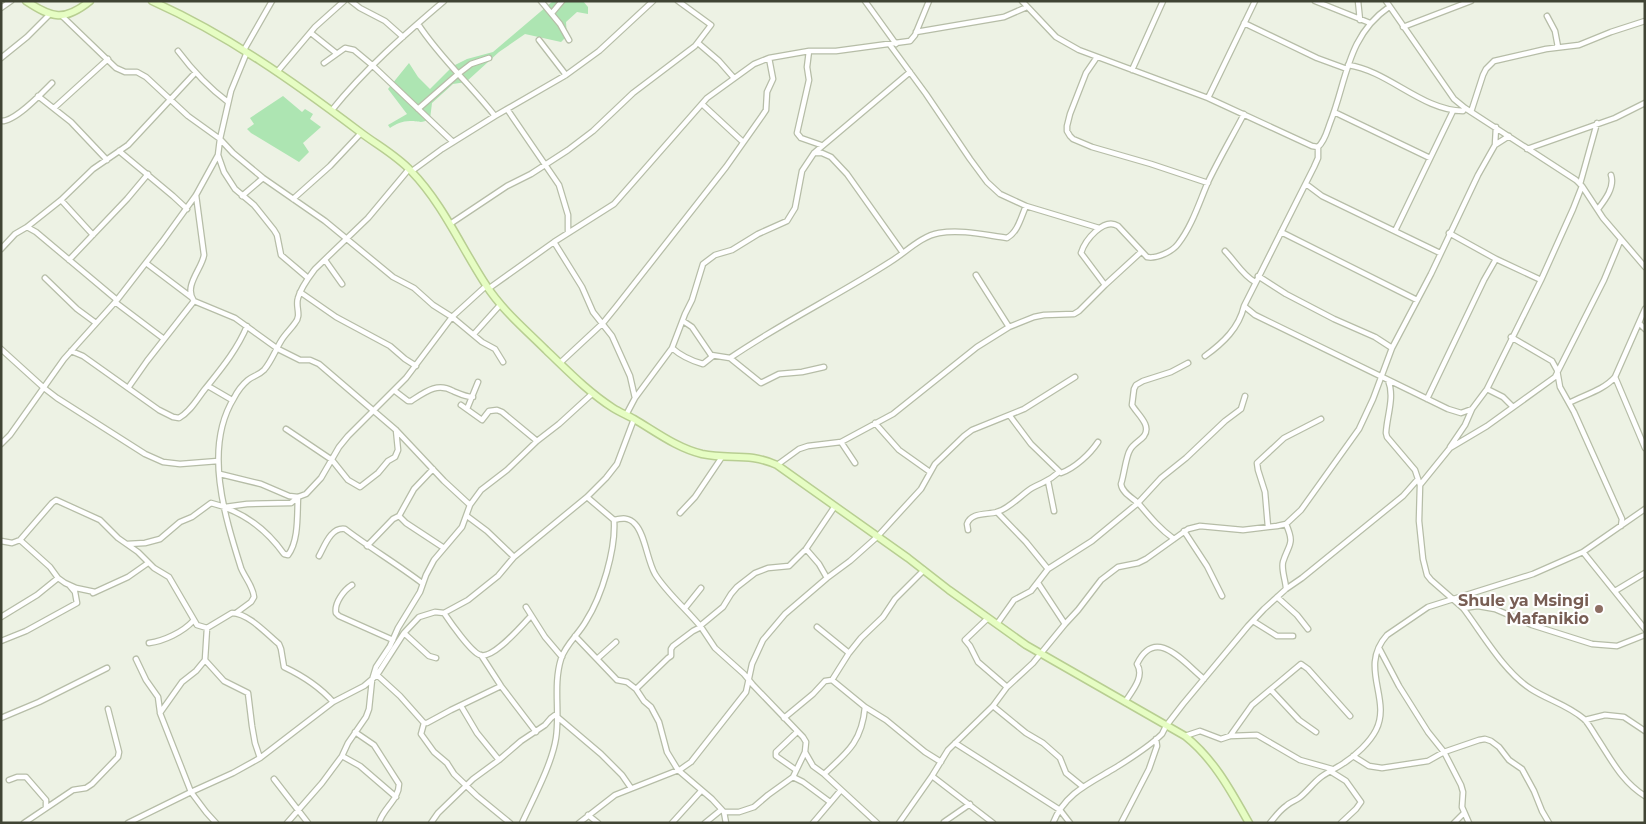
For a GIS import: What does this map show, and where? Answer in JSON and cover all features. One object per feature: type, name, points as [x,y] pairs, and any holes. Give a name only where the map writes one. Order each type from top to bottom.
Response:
[{"type":"street","points":[[1,8],[12,1]]},
{"type":"street","points":[[26,1],[49,15],[62,16],[73,13],[90,1]]},
{"type":"street","points":[[152,1],[184,16],[246,51],[332,110],[400,160],[410,170],[450,224],[487,288],[500,305],[560,363],[593,393],[613,408],[682,447],[698,453],[722,457],[751,456],[777,465],[1026,645],[1185,736],[1214,765],[1249,823]]},
{"type":"street","points":[[1,444],[71,351],[116,301],[146,263],[196,195],[218,155],[234,80],[246,51],[272,1]]},
{"type":"street","points":[[277,72],[310,33],[344,1]]},
{"type":"street","points":[[351,1],[385,21],[402,37]]},
{"type":"street","points":[[332,110],[354,82],[444,1]]},
{"type":"street","points":[[541,1],[552,13],[569,40]]},
{"type":"street","points":[[552,13],[562,1]]},
{"type":"street","points":[[1,541],[12,543],[20,540],[56,500],[100,520],[154,568],[169,577],[197,625],[207,628],[232,613],[236,613],[251,602],[254,597],[253,588],[241,568],[225,507],[218,461],[222,428],[232,400],[245,382],[263,372],[284,337],[297,322],[299,313],[297,300],[308,278],[368,218],[410,170],[494,116],[566,75],[598,51],[653,1]]},
{"type":"street","points":[[450,224],[507,186],[545,165],[593,130],[633,93],[698,43],[711,25],[678,1]]},
{"type":"street","points":[[865,1],[896,44]]},
{"type":"street","points":[[225,507],[247,504],[291,503],[298,497],[306,494],[315,486],[339,447],[395,391],[452,317],[487,288],[614,204],[702,104],[734,78],[754,64],[769,58],[809,51],[827,52],[910,41],[916,32],[929,1]]},
{"type":"street","points":[[1022,1],[1056,36],[1079,50],[1208,98],[1312,146],[1318,147]]},
{"type":"street","points":[[1132,70],[1163,1]]},
{"type":"street","points":[[1208,98],[1255,1]]},
{"type":"street","points":[[1315,1],[1370,23]]},
{"type":"street","points":[[1358,1],[1360,20]]},
{"type":"street","points":[[1386,1],[1448,92],[1465,108],[1581,185],[1603,218],[1645,266]]},
{"type":"street","points":[[1403,27],[1471,1]]},
{"type":"street","points":[[916,32],[1004,17],[1026,7]]},
{"type":"street","points":[[1205,356],[1221,343],[1239,322],[1255,282],[1318,158],[1318,147],[1325,138],[1354,46],[1370,23],[1389,7]]},
{"type":"street","points":[[1,58],[27,37],[49,15]]},
{"type":"street","points":[[62,16],[120,71],[141,73],[188,116],[220,139],[233,153],[263,178],[325,220],[393,277],[414,288],[482,342],[495,349],[503,362]]},
{"type":"street","points":[[1547,16],[1555,31],[1558,47]]},
{"type":"street","points":[[1471,112],[1483,75],[1494,61],[1532,51],[1580,45],[1645,21]]},
{"type":"street","points":[[1244,23],[1317,58],[1348,67],[1358,67],[1432,103],[1453,111],[1463,111],[1465,108]]},
{"type":"street","points":[[418,24],[436,50],[481,98],[494,116]]},
{"type":"street","points":[[310,33],[336,53]]},
{"type":"street","points":[[539,40],[566,75]]},
{"type":"street","points":[[698,43],[719,61],[734,78]]},
{"type":"street","points":[[890,45],[987,182],[1000,194],[1026,206],[1100,228]]},
{"type":"street","points":[[324,63],[336,53],[348,48],[354,50],[453,142]]},
{"type":"street","points":[[178,51],[195,73],[228,102]]},
{"type":"street","points":[[809,51],[807,67],[809,80],[797,133],[801,138],[822,145]]},
{"type":"street","points":[[1097,57],[1086,73],[1070,114],[1067,126],[1070,136],[1092,147],[1208,183]]},
{"type":"street","points":[[418,109],[471,64],[489,58]]},
{"type":"street","points":[[560,363],[603,323],[726,167],[766,110],[768,92],[773,79],[769,58]]},
{"type":"street","points":[[54,108],[108,60]]},
{"type":"street","points":[[626,415],[635,398],[672,348],[686,310],[692,300],[703,264],[715,256],[732,250],[758,234],[784,224],[791,217],[795,208],[802,171],[814,153],[910,72]]},
{"type":"street","points":[[1,249],[15,234],[27,227],[61,200],[93,169],[128,145],[195,73]]},
{"type":"street","points":[[1,121],[11,118],[52,83]]},
{"type":"street","points":[[38,96],[86,136],[107,160]]},
{"type":"street","points":[[1527,149],[1628,112],[1645,103]]},
{"type":"street","points":[[702,104],[743,142]]},
{"type":"street","points":[[507,109],[557,180],[569,222],[568,233]]},
{"type":"street","points":[[1395,231],[1453,111]]},
{"type":"street","points":[[1334,112],[1430,158]]},
{"type":"street","points":[[1105,285],[1081,253],[1084,246],[1100,228],[1114,223],[1141,252],[1150,258],[1178,245],[1244,114]]},
{"type":"street","points":[[1420,485],[1450,448],[1465,425],[1472,409],[1487,390],[1511,337],[1541,280],[1573,209],[1597,123]]},
{"type":"street","points":[[1495,145],[1496,127]]},
{"type":"street","points":[[292,199],[330,166],[361,133]]},
{"type":"street","points":[[899,823],[955,743],[993,706],[1008,687],[1034,663],[1100,580],[1118,567],[1138,563],[1184,531],[1200,526],[1243,530],[1268,528],[1286,524],[1301,510],[1353,440],[1366,414],[1392,348],[1484,162],[1495,145],[1509,136]]},
{"type":"street","points":[[119,151],[187,209]]},
{"type":"street","points":[[814,153],[822,153],[831,157],[847,174],[903,253]]},
{"type":"street","points":[[218,155],[228,178],[237,192],[254,206],[274,230],[281,255],[308,278]]},
{"type":"street","points":[[69,260],[148,174]]},
{"type":"street","points":[[1598,209],[1609,191],[1612,183],[1611,175]]},
{"type":"street","points":[[242,196],[263,178]]},
{"type":"street","points":[[1306,184],[1322,196],[1440,253]]},
{"type":"street","points":[[128,388],[192,299],[190,289],[204,255],[196,195]]},
{"type":"street","points":[[61,200],[93,235]]},
{"type":"street","points":[[730,358],[773,329],[824,302],[923,239],[939,233],[980,233],[1007,238],[1016,230],[1026,206]]},
{"type":"street","points":[[27,227],[36,232],[116,301],[164,339]]},
{"type":"street","points":[[1281,232],[1417,300]]},
{"type":"street","points":[[1449,234],[1541,280]]},
{"type":"street","points":[[1450,448],[1480,430],[1557,374],[1604,280],[1621,239]]},
{"type":"street","points":[[554,242],[582,287],[593,312],[612,336],[624,362],[635,398]]},
{"type":"street","points":[[1225,251],[1246,275],[1255,282]]},
{"type":"street","points":[[777,465],[799,449],[841,442],[900,410],[935,379],[977,347],[1009,327],[1044,315],[1074,314],[1084,307],[1141,252]]},
{"type":"street","points":[[1427,399],[1496,259]]},
{"type":"street","points":[[326,260],[342,284]]},
{"type":"street","points":[[146,263],[192,299],[235,318],[278,349],[300,360],[310,360],[319,364],[396,430],[470,505]]},
{"type":"street","points":[[976,275],[1009,327]]},
{"type":"street","points":[[1258,276],[1286,294],[1375,337],[1392,348]]},
{"type":"street","points":[[45,278],[77,309],[96,323]]},
{"type":"street","points":[[300,292],[336,316],[390,346],[405,360],[416,366]]},
{"type":"street","points":[[474,334],[500,305]]},
{"type":"street","points":[[1244,306],[1256,315],[1427,399],[1461,414],[1472,409]]},
{"type":"street","points":[[1570,403],[1611,382],[1640,323],[1645,308]]},
{"type":"street","points":[[683,321],[692,328],[713,356]]},
{"type":"street","points":[[1640,323],[1645,329]]},
{"type":"street","points":[[71,351],[83,356],[159,410],[179,418],[190,410],[208,386],[236,348],[247,326]]},
{"type":"street","points":[[1511,337],[1552,361],[1561,363]]},
{"type":"street","points":[[79,343],[83,356]]},
{"type":"street","points":[[672,348],[684,358],[694,359],[701,364],[713,356],[730,358],[761,383],[779,374],[797,373],[824,367]]},
{"type":"street","points":[[1,349],[44,388],[145,454],[163,462],[180,464],[218,461]]},
{"type":"street","points":[[1552,361],[1560,387],[1570,403],[1622,519],[1622,526]]},
{"type":"street","points":[[1174,539],[1156,524],[1121,486],[1129,451],[1144,436],[1146,430],[1144,422],[1132,405],[1134,389],[1139,383],[1172,372],[1188,363]]},
{"type":"street","points":[[579,823],[588,814],[615,796],[678,770],[690,762],[746,692],[752,664],[763,640],[774,625],[828,578],[850,562],[876,537],[921,489],[935,464],[968,432],[1024,409],[1076,377]]},
{"type":"street","points":[[1614,377],[1645,448]]},
{"type":"street","points":[[1388,380],[1391,396],[1387,421],[1387,437],[1409,461],[1415,470],[1420,485],[1419,521],[1425,569],[1431,580],[1463,608],[1499,657],[1522,682],[1532,690],[1573,711],[1585,720],[1619,772],[1629,784],[1645,796]]},
{"type":"street","points":[[467,409],[478,382]]},
{"type":"street","points":[[208,386],[232,400]]},
{"type":"street","points":[[395,391],[408,401],[437,387],[446,388],[461,395],[472,397]]},
{"type":"street","points":[[1487,390],[1503,397],[1512,406]]},
{"type":"street","points":[[287,823],[322,783],[366,718],[369,709],[372,680],[379,661],[420,592],[422,583],[434,560],[462,527],[470,505],[481,490],[507,470],[537,441],[593,393]]},
{"type":"street","points":[[997,624],[1014,600],[1031,591],[1048,568],[1092,541],[1138,503],[1161,478],[1241,409],[1245,396]]},
{"type":"street","points":[[461,404],[482,420],[489,411],[497,410],[502,412],[537,441]]},
{"type":"street","points":[[1010,416],[1031,444],[1061,474],[1066,472],[1094,448],[1098,442]]},
{"type":"street","points":[[444,614],[468,600],[498,576],[514,556],[587,497],[613,470],[634,419]]},
{"type":"street","points":[[1268,528],[1265,492],[1257,463],[1284,438],[1321,419]]},
{"type":"street","points":[[875,424],[899,450],[930,472]]},
{"type":"street","points":[[286,429],[332,460],[348,480],[360,487],[364,486],[397,454],[396,430]]},
{"type":"street","points":[[841,442],[855,463]]},
{"type":"street","points":[[680,513],[695,497],[722,457]]},
{"type":"street","points":[[367,546],[392,519],[399,516],[414,489],[433,469]]},
{"type":"street","points":[[968,530],[966,524],[971,518],[997,512],[1033,488],[1048,482],[1059,472]]},
{"type":"street","points":[[220,474],[261,484],[282,494],[298,497]]},
{"type":"street","points":[[1053,823],[1060,810],[1082,786],[1116,767],[1162,734],[1166,726],[1204,679],[1253,621],[1277,597],[1403,496],[1418,479]]},
{"type":"street","points":[[1048,482],[1054,511]]},
{"type":"street","points":[[127,544],[145,543],[160,538],[180,522],[192,517],[211,503],[240,513],[253,521],[284,554],[288,555],[294,538],[298,497]]},
{"type":"street","points":[[587,497],[614,520],[629,519],[635,524],[640,531],[650,564],[656,576],[685,608],[716,648],[744,674],[806,742],[806,752],[793,777],[754,807],[739,812],[722,811],[705,823]]},
{"type":"street","points":[[636,688],[670,656],[670,649],[673,646],[693,630],[700,627],[723,607],[737,587],[756,573],[768,568],[789,566],[806,549],[835,506]]},
{"type":"street","points":[[1270,823],[1285,806],[1299,798],[1331,770],[1353,756],[1372,737],[1379,722],[1381,712],[1374,676],[1379,648],[1387,635],[1413,616],[1428,608],[1533,574],[1583,552],[1645,508]]},
{"type":"street","points":[[997,512],[1048,568]]},
{"type":"street","points":[[399,516],[406,523],[444,548]]},
{"type":"street","points":[[467,516],[487,531],[514,556]]},
{"type":"street","points":[[522,823],[541,782],[555,744],[557,673],[562,656],[591,613],[611,556],[614,520]]},
{"type":"street","points":[[1286,524],[1290,539],[1290,546],[1283,562],[1286,589]]},
{"type":"street","points":[[319,556],[333,532],[341,528],[345,529],[422,583]]},
{"type":"street","points":[[1184,531],[1222,596]]},
{"type":"street","points":[[1,641],[26,631],[77,603],[75,592],[70,586],[58,578],[50,567],[20,540]]},
{"type":"street","points":[[806,549],[828,578]]},
{"type":"street","points":[[1583,552],[1645,629]]},
{"type":"street","points":[[70,586],[93,592],[128,577],[148,562]]},
{"type":"street","points":[[832,680],[861,638],[883,617],[895,599],[924,570]]},
{"type":"street","points":[[1615,591],[1645,573]]},
{"type":"street","points":[[1,617],[37,596],[58,578]]},
{"type":"street","points":[[1038,583],[1065,624]]},
{"type":"street","points":[[352,585],[337,603],[336,613],[393,640]]},
{"type":"street","points":[[685,608],[701,588]]},
{"type":"street","points":[[1277,597],[1297,615],[1308,629]]},
{"type":"street","points":[[1463,608],[1478,606],[1495,609],[1532,625],[1573,639],[1600,645],[1617,646],[1645,635]]},
{"type":"street","points":[[526,608],[545,637],[562,656]]},
{"type":"street","points":[[236,613],[253,622],[279,644],[282,649],[284,667],[297,672],[320,688],[333,702]]},
{"type":"street","points":[[128,823],[234,773],[260,758],[333,702],[372,680],[404,633],[419,617],[428,613],[444,614],[458,633],[481,655],[501,686],[536,732]]},
{"type":"street","points":[[481,655],[485,656],[494,652],[531,616]]},
{"type":"street","points":[[988,618],[965,640],[978,662],[1008,687]]},
{"type":"street","points":[[149,643],[163,640],[188,626],[193,621]]},
{"type":"street","points":[[1253,621],[1278,636],[1292,636]]},
{"type":"street","points":[[816,627],[849,653]]},
{"type":"street","points":[[160,714],[182,682],[196,671],[205,660],[207,628]]},
{"type":"street","points":[[404,633],[429,656],[436,658]]},
{"type":"street","points":[[575,636],[616,680],[627,682],[636,688],[644,701],[651,707],[659,722],[668,752],[678,770],[712,799],[722,811],[726,823]]},
{"type":"street","points":[[597,660],[616,642]]},
{"type":"street","points":[[1125,702],[1140,675],[1140,669],[1137,664],[1139,660],[1154,646],[1168,649],[1204,679]]},
{"type":"street","points":[[1379,648],[1399,686],[1428,732],[1444,752],[1460,785],[1462,807],[1469,823]]},
{"type":"street","points":[[136,659],[146,680],[158,696],[160,714],[191,792],[216,823]]},
{"type":"street","points":[[205,660],[224,681],[248,693],[255,743],[260,758]]},
{"type":"street","points":[[1230,736],[1248,710],[1303,664],[1350,716]]},
{"type":"street","points":[[1,718],[39,702],[107,668]]},
{"type":"street","points":[[377,675],[400,696],[424,723]]},
{"type":"street","points":[[784,718],[813,694],[825,681],[832,680],[866,708],[886,720],[925,752],[941,762]]},
{"type":"street","points":[[424,723],[501,686]]},
{"type":"street","points":[[1271,690],[1299,720],[1316,732]]},
{"type":"street","points":[[461,706],[477,733],[498,760]]},
{"type":"street","points":[[993,706],[1060,758],[1066,773],[1082,786]]},
{"type":"street","points":[[824,774],[838,762],[859,736],[866,708]]},
{"type":"street","points":[[24,823],[73,790],[86,788],[92,784],[118,757],[119,752],[108,709]]},
{"type":"street","points":[[431,823],[438,813],[472,779],[521,741],[548,723],[550,718],[557,715]]},
{"type":"street","points":[[557,715],[622,775],[631,788]]},
{"type":"street","points":[[1585,720],[1605,716],[1624,717],[1645,731]]},
{"type":"street","points":[[424,723],[421,734],[434,752],[447,763],[454,774],[466,786],[510,823]]},
{"type":"street","points":[[1185,736],[1200,731],[1221,739],[1230,736],[1260,736],[1295,757],[1331,770],[1346,781],[1361,802],[1341,823]]},
{"type":"street","points":[[355,732],[374,745],[399,784],[399,791],[396,797],[381,816],[379,823]]},
{"type":"street","points":[[796,770],[776,756],[776,752],[797,732]]},
{"type":"street","points":[[1353,756],[1368,766],[1382,768],[1428,762],[1444,752],[1485,739],[1496,744],[1509,760],[1522,769],[1549,823]]},
{"type":"street","points":[[1121,823],[1149,769],[1157,746],[1156,740]]},
{"type":"street","points":[[955,743],[1060,810],[1070,823]]},
{"type":"street","points":[[806,752],[813,766],[878,823]]},
{"type":"street","points":[[342,756],[360,766],[396,797]]},
{"type":"street","points":[[932,776],[993,823]]},
{"type":"street","points":[[9,780],[17,777],[26,777],[46,800],[46,808]]},
{"type":"street","points":[[793,777],[830,802]]},
{"type":"street","points":[[274,779],[308,823]]},
{"type":"street","points":[[813,823],[841,790]]},
{"type":"street","points":[[672,823],[701,791]]},
{"type":"street","points":[[944,822],[970,804]]},
{"type":"street","points":[[1454,823],[1464,813]]},
{"type":"street","points":[[588,814],[598,823]]},
{"type":"street","points":[[138,817],[140,823]]},
{"type":"street","points":[[207,823],[212,818]]},
{"type":"green space","points":[[553,1],[583,1],[588,7],[588,14],[577,12],[566,22],[567,36],[561,42],[525,34],[499,52],[466,82],[453,84],[432,103],[430,119],[422,122],[404,122],[390,128],[388,125],[407,114],[388,89],[409,63],[418,77],[430,89],[453,66],[467,59],[493,52]]},
{"type":"green space","points":[[283,96],[302,112],[305,109],[313,114],[310,119],[321,127],[303,143],[309,152],[299,162],[247,129],[254,124],[250,118]]},
{"type":"place","name":"Shule ya Msingi Mafanikio","points":[[1599,609]]}]
